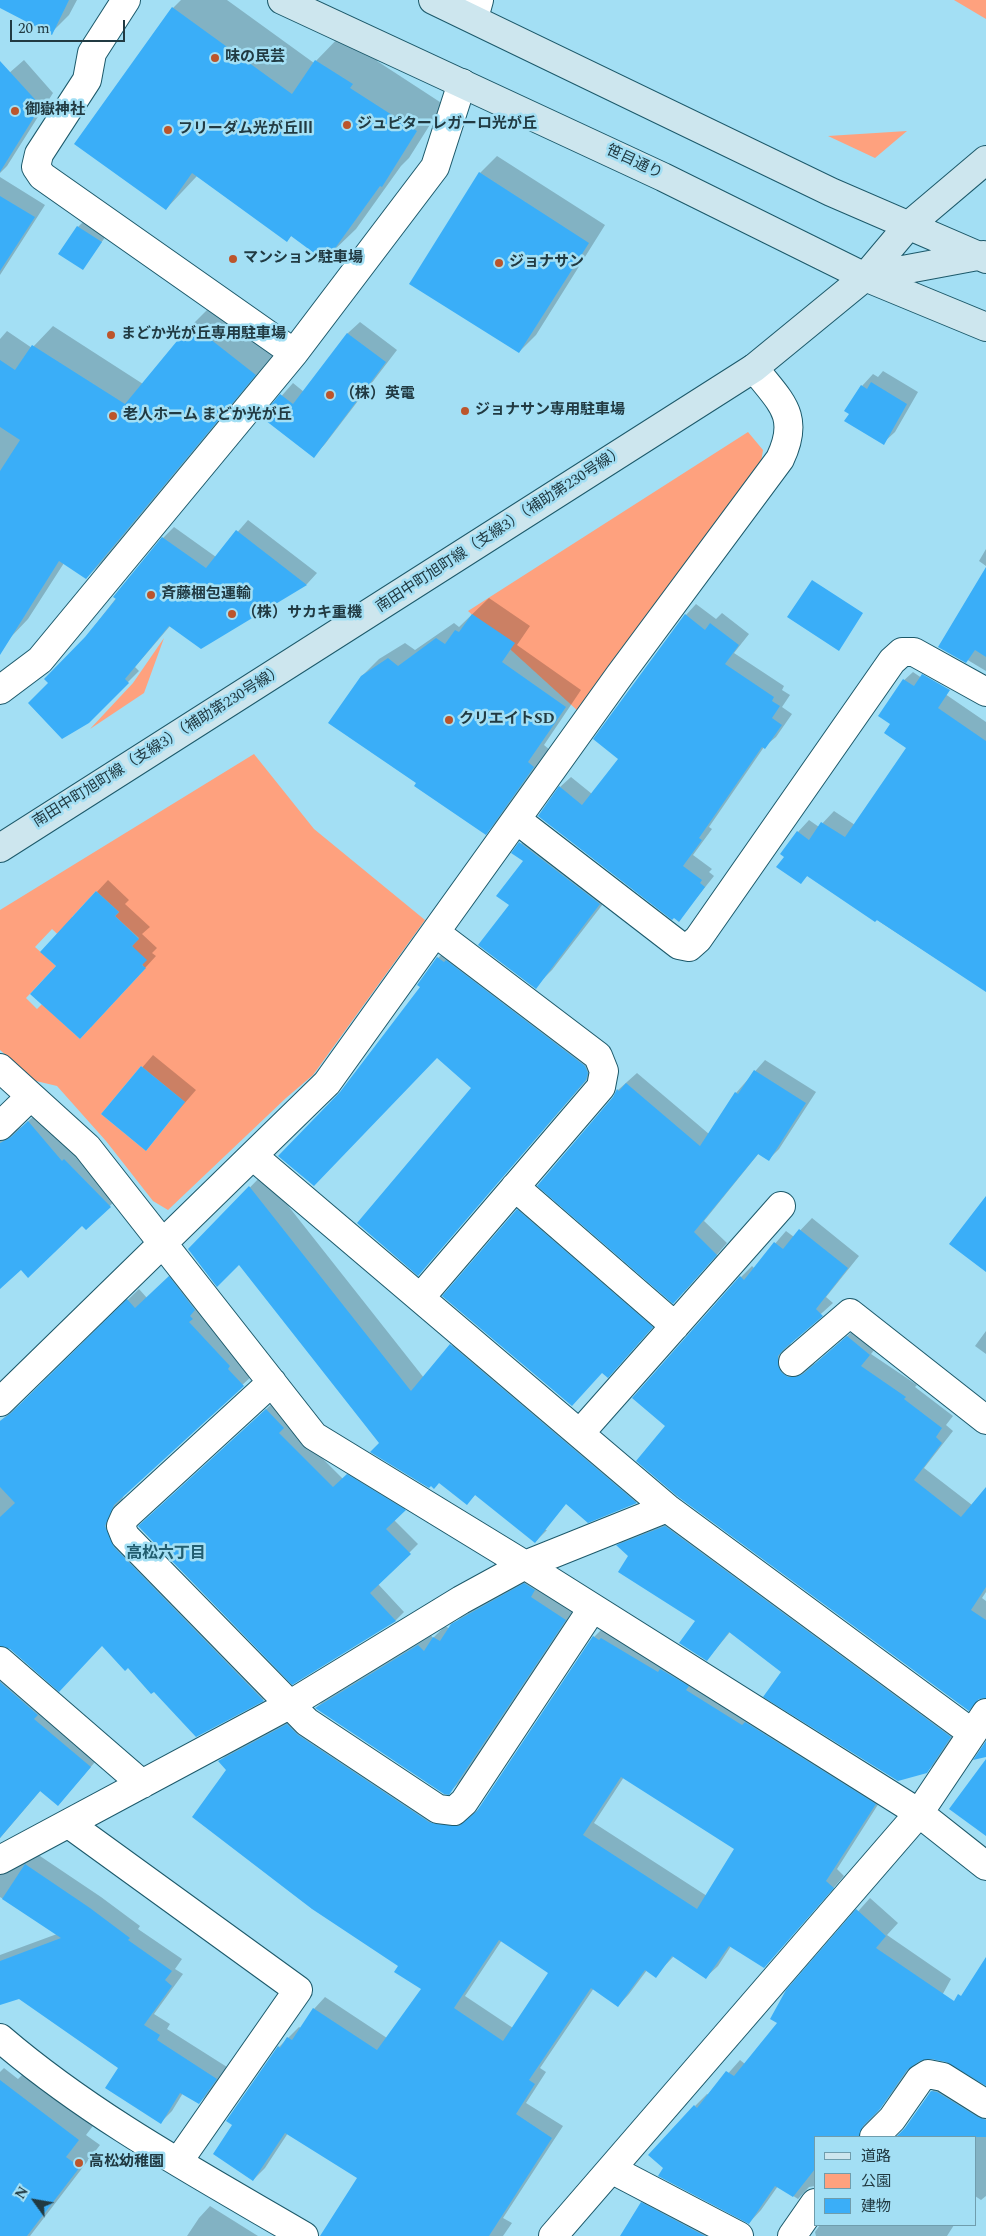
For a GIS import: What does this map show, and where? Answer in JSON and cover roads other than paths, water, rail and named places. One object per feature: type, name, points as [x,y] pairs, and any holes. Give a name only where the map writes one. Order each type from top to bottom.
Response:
[{"type":"main road","name":"笹目通り","points":[[282,0],[663,177],[865,277],[986,328]]},
{"type":"main road","points":[[433,0],[476,9],[831,192],[908,226],[984,256]]},
{"type":"main road","name":"南田中町旭町線（支線3）（補助第230号線）","points":[[0,848],[754,368],[865,277],[908,226],[986,160]]},
{"type":"main road","points":[[865,277],[984,256]]},
{"type":"street","points":[[126,0],[92,53],[87,80],[39,154],[36,167],[42,176],[294,353]]},
{"type":"street","points":[[0,690],[40,660],[294,353],[435,167],[462,83]]},
{"type":"street","points":[[0,1402],[327,1083],[619,676],[780,459],[787,444],[790,428],[786,410],[754,368]]},
{"type":"street","points":[[517,820],[679,945],[690,947],[704,931],[892,661],[902,652],[914,652],[986,692]]},
{"type":"street","points":[[420,1298],[601,1087],[604,1070],[598,1056],[436,933]]},
{"type":"street","points":[[0,1068],[87,1147],[314,1436],[919,1813],[986,1866]]},
{"type":"street","points":[[0,1126],[30,1097]]},
{"type":"street","points":[[253,1156],[666,1508],[979,1723],[919,1813],[553,2236]]},
{"type":"street","points":[[515,1187],[675,1326]]},
{"type":"street","points":[[580,1433],[781,1206]]},
{"type":"street","points":[[793,1362],[850,1313],[986,1420]]},
{"type":"street","points":[[272,1382],[125,1517],[121,1526],[125,1536],[306,1722],[438,1809],[454,1811],[464,1802],[592,1609]]},
{"type":"street","points":[[0,1860],[289,1705],[452,1606],[525,1566],[666,1508]]},
{"type":"street","points":[[0,1661],[142,1784]]},
{"type":"street","points":[[69,1824],[298,1990],[178,2162]]},
{"type":"street","points":[[0,2038],[39,2072],[178,2162],[304,2236]]},
{"type":"street","points":[[875,2136],[892,2119],[920,2079],[928,2074],[943,2077],[986,2104]]},
{"type":"street","points":[[611,2168],[740,2236]]},
{"type":"street","points":[[792,2236],[814,2204]]},
{"type":"place","name":"味の民芸","points":[[215,58]]},
{"type":"place","name":"御嶽神社","points":[[15,111]]},
{"type":"place","name":"ジュピターレガーロ光が丘","points":[[347,125]]},
{"type":"place","name":"フリーダム光が丘Ⅲ","points":[[168,130]]},
{"type":"place","name":"マンション駐車場","points":[[233,259]]},
{"type":"place","name":"ジョナサン","points":[[499,263]]},
{"type":"place","name":"まどか光が丘専用駐車場","points":[[111,335]]},
{"type":"place","name":"（株）英電","points":[[330,395]]},
{"type":"place","name":"ジョナサン専用駐車場","points":[[465,411]]},
{"type":"place","name":"老人ホーム まどか光が丘","points":[[113,416]]},
{"type":"place","name":"斉藤梱包運輸","points":[[151,595]]},
{"type":"place","name":"（株）サカキ重機","points":[[232,614]]},
{"type":"place","name":"クリエイトSD","points":[[449,720]]},
{"type":"place","name":"高松幼稚園","points":[[79,2163]]},
{"type":"district","name":"高松六丁目","points":[[166,1555]]}]
